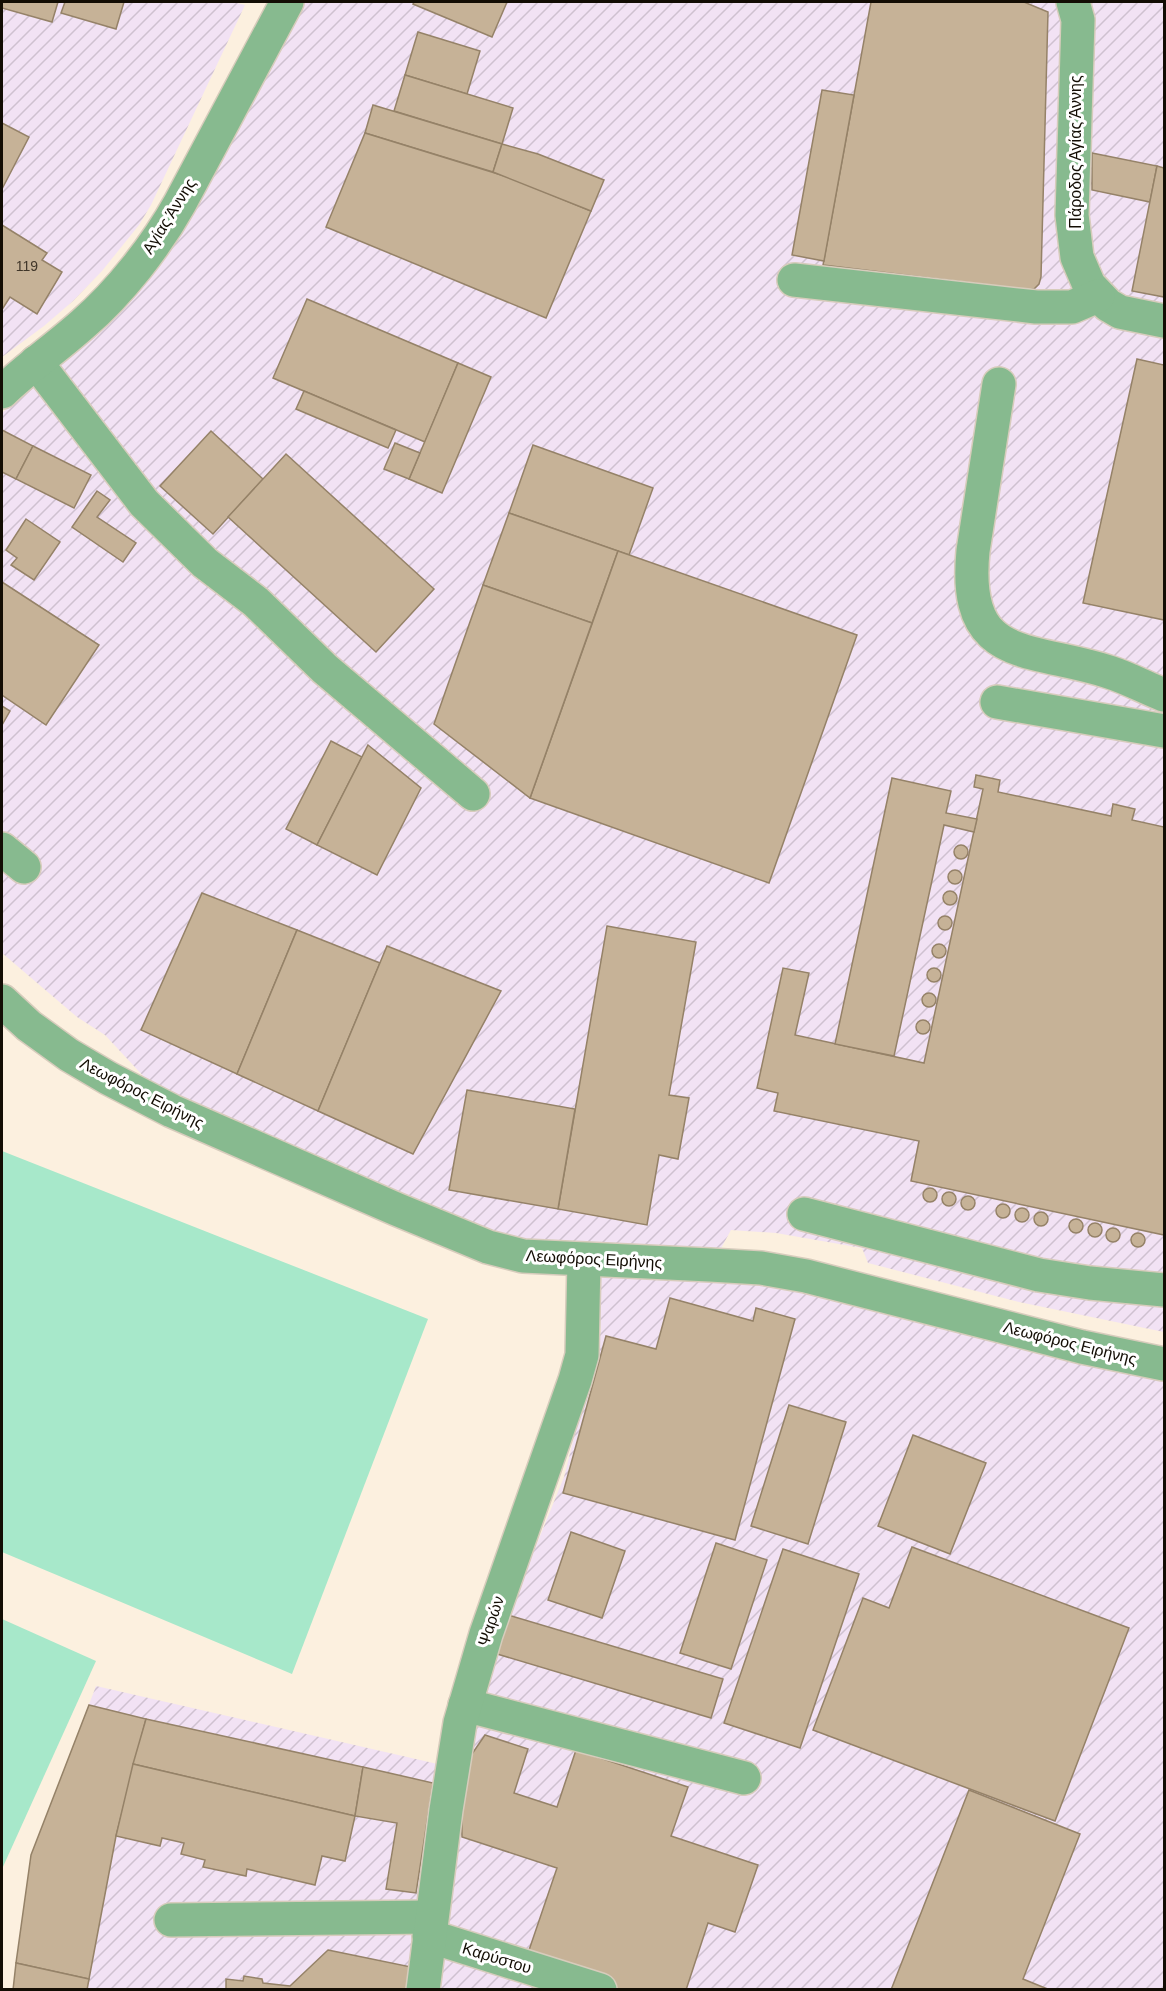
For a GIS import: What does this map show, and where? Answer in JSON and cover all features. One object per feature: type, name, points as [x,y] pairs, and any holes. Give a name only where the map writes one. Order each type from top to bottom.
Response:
[{"type":"street","name":"Αγίας Άννης","points":[[2,392],[108,301],[161,233],[180,203],[287,2]]},
{"type":"street","name":"Πάροδος Αγίας Άννης","points":[[1073,2],[1078,20],[1072,215],[1077,256],[1089,285],[1098,296],[1120,312],[1164,321]]},
{"type":"street","points":[[794,280],[1036,308],[1072,307],[1098,296]]},
{"type":"street","points":[[36,362],[144,503],[205,563],[256,602],[326,669],[473,795]]},
{"type":"street","points":[[999,384],[970,578],[974,606],[984,626],[1002,642],[1023,651],[1110,672],[1164,695]]},
{"type":"street","points":[[997,702],[1164,731]]},
{"type":"street","name":"Λεωφόρος Ειρήνης","points":[[2,1001],[45,1038],[69,1055],[172,1111],[488,1247],[522,1256],[741,1267],[806,1276],[1082,1347],[1164,1364]]},
{"type":"street","points":[[804,1214],[1039,1275],[1164,1290]]},
{"type":"street","name":"Ψαρών","points":[[423,1989],[452,1765],[465,1706],[495,1605],[575,1380],[582,1346],[584,1260]]},
{"type":"street","points":[[465,1706],[744,1778]]},
{"type":"street","name":"Καρύστου","points":[[171,1920],[430,1927],[600,1989]]},
{"type":"shaded area","points":[[2,2],[233,2],[245,5],[151,205],[139,225],[102,271],[73,301],[2,357]]},
{"type":"shaded area","points":[[298,2],[1164,2],[1164,1332],[1019,1302],[868,1263],[862,1248],[776,1233],[731,1230],[720,1250],[513,1242],[160,1094],[105,1035],[77,1017],[2,953],[2,413],[93,338],[119,313],[156,265]]},
{"type":"shaded area","points":[[691,1274],[756,1279],[1164,1375],[1164,1989],[434,1990],[461,1770],[508,1615],[564,1477],[601,1331],[597,1277]]},
{"type":"shaded area","points":[[96,1686],[442,1765],[414,1989],[14,1990],[51,1805]]},
{"type":"green space","points":[[2,1151],[428,1319],[292,1674],[2,1552]]},
{"type":"green space","points":[[2,1619],[96,1661],[2,1869]]},
{"type":"building","points":[[2,2],[58,2],[52,22],[2,8]]},
{"type":"building","points":[[65,2],[124,2],[116,29],[61,13]]},
{"type":"building","points":[[414,2],[507,2],[492,37],[413,4]]},
{"type":"building","points":[[871,2],[1024,2],[1048,12],[1041,277],[1034,289],[823,265]]},
{"type":"building","points":[[418,32],[480,51],[467,94],[405,75]]},
{"type":"building","points":[[405,75],[513,108],[502,144],[394,111]]},
{"type":"building","points":[[822,90],[854,95],[824,261],[792,255]]},
{"type":"building","points":[[373,105],[502,144],[493,172],[365,133]]},
{"type":"building","points":[[2,123],[29,137],[2,189]]},
{"type":"building","points":[[365,133],[511,178],[591,211],[546,318],[326,227]]},
{"type":"building","points":[[502,144],[538,154],[604,180],[591,211],[493,172]]},
{"type":"building","points":[[1092,153],[1157,166],[1150,202],[1092,190]]},
{"type":"building","points":[[1157,166],[1164,168],[1164,297],[1132,291]]},
{"type":"building","points":[[2,225],[47,253],[42,260],[62,272],[37,314],[10,297],[2,307]]},
{"type":"building","points":[[307,299],[458,363],[425,442],[273,378]]},
{"type":"building","points":[[1137,359],[1164,365],[1164,620],[1083,603]]},
{"type":"building","points":[[458,363],[491,377],[442,493],[409,479]]},
{"type":"building","points":[[304,391],[396,430],[388,448],[296,409]]},
{"type":"building","points":[[2,430],[33,446],[16,479],[2,472]]},
{"type":"building","points":[[211,431],[263,479],[213,534],[160,486]]},
{"type":"building","points":[[395,443],[420,453],[409,479],[384,469]]},
{"type":"building","points":[[533,445],[653,488],[629,555],[509,513]]},
{"type":"building","points":[[33,446],[91,475],[74,508],[16,479]]},
{"type":"building","points":[[286,454],[434,589],[376,652],[228,517]]},
{"type":"building","points":[[97,491],[110,500],[97,517],[136,543],[123,562],[72,527]]},
{"type":"building","points":[[509,513],[618,551],[592,623],[483,585]]},
{"type":"building","points":[[26,519],[60,542],[34,580],[11,565],[17,558],[6,550]]},
{"type":"building","points":[[618,551],[857,635],[769,883],[530,798]]},
{"type":"building","points":[[2,582],[99,645],[46,725],[2,695]]},
{"type":"building","points":[[483,585],[592,623],[530,798],[434,724]]},
{"type":"building","points":[[2,706],[10,711],[2,725]]},
{"type":"building","points":[[331,741],[362,757],[317,845],[286,829]]},
{"type":"building","points":[[368,745],[421,788],[377,875],[317,845]]},
{"type":"building","points":[[976,775],[1000,780],[998,792],[1111,816],[1113,804],[1135,809],[1132,820],[1164,827],[1164,1235],[911,1181],[919,1141],[774,1111],[778,1093],[757,1088],[783,968],[809,973],[795,1035],[924,1063],[983,789],[974,787]]},
{"type":"building","points":[[892,778],[951,791],[946,813],[977,819],[974,832],[944,825],[894,1056],[835,1044]]},
{"type":"building","points":[[958,845],[964,845],[968,852],[964,859],[958,859],[954,855],[954,849]]},
{"type":"building","points":[[952,870],[958,870],[962,877],[958,884],[952,884],[948,880],[948,874]]},
{"type":"building","points":[[947,891],[953,891],[957,898],[953,905],[947,905],[943,901],[943,895]]},
{"type":"building","points":[[202,893],[297,930],[237,1074],[141,1030]]},
{"type":"building","points":[[942,916],[948,916],[952,923],[948,930],[942,930],[938,926],[938,920]]},
{"type":"building","points":[[607,926],[696,942],[669,1095],[689,1098],[678,1159],[659,1155],[647,1225],[558,1209]]},
{"type":"building","points":[[297,930],[380,963],[318,1111],[237,1074]]},
{"type":"building","points":[[936,944],[942,944],[946,951],[942,958],[936,958],[932,954],[932,948]]},
{"type":"building","points":[[387,946],[501,991],[413,1154],[318,1111]]},
{"type":"building","points":[[931,968],[937,968],[941,975],[937,982],[931,982],[927,978],[927,972]]},
{"type":"building","points":[[926,993],[932,993],[936,1000],[932,1007],[926,1007],[922,1003],[922,997]]},
{"type":"building","points":[[920,1020],[926,1020],[930,1027],[926,1034],[920,1034],[916,1030],[916,1024]]},
{"type":"building","points":[[467,1090],[575,1109],[558,1209],[449,1190]]},
{"type":"building","points":[[927,1188],[933,1188],[937,1195],[933,1202],[927,1202],[923,1198],[923,1192]]},
{"type":"building","points":[[946,1192],[952,1192],[956,1199],[952,1206],[946,1206],[942,1202],[942,1196]]},
{"type":"building","points":[[965,1196],[971,1196],[975,1203],[971,1210],[965,1210],[961,1206],[961,1200]]},
{"type":"building","points":[[1000,1204],[1006,1204],[1010,1211],[1006,1218],[1000,1218],[996,1214],[996,1208]]},
{"type":"building","points":[[1019,1208],[1025,1208],[1029,1215],[1025,1222],[1019,1222],[1015,1218],[1015,1212]]},
{"type":"building","points":[[1038,1212],[1044,1212],[1048,1219],[1044,1226],[1038,1226],[1034,1222],[1034,1216]]},
{"type":"building","points":[[1073,1219],[1079,1219],[1083,1226],[1079,1233],[1073,1233],[1069,1229],[1069,1223]]},
{"type":"building","points":[[1092,1223],[1098,1223],[1102,1230],[1098,1237],[1092,1237],[1088,1233],[1088,1227]]},
{"type":"building","points":[[1110,1228],[1116,1228],[1120,1235],[1116,1242],[1110,1242],[1106,1238],[1106,1232]]},
{"type":"building","points":[[1135,1233],[1141,1233],[1145,1240],[1141,1247],[1135,1247],[1131,1243],[1131,1237]]},
{"type":"building","points":[[670,1298],[753,1321],[756,1308],[795,1319],[735,1540],[563,1493],[606,1336],[656,1349]]},
{"type":"building","points":[[789,1405],[846,1422],[808,1544],[751,1526]]},
{"type":"building","points":[[913,1435],[986,1463],[950,1554],[878,1526]]},
{"type":"building","points":[[571,1532],[625,1551],[602,1618],[548,1600]]},
{"type":"building","points":[[716,1543],[767,1560],[731,1669],[680,1653]]},
{"type":"building","points":[[912,1547],[1129,1628],[1055,1821],[813,1730],[863,1598],[889,1608]]},
{"type":"building","points":[[783,1549],[859,1574],[800,1748],[724,1723]]},
{"type":"building","points":[[508,1615],[723,1679],[711,1718],[497,1654]]},
{"type":"building","points":[[89,1705],[146,1719],[116,1836],[89,1979],[16,1963],[31,1855]]},
{"type":"building","points":[[146,1719],[363,1767],[355,1816],[133,1764]]},
{"type":"building","points":[[485,1735],[528,1749],[514,1793],[557,1807],[576,1750],[688,1787],[671,1836],[758,1865],[735,1932],[708,1923],[686,1990],[619,1990],[526,1959],[557,1868],[462,1837],[461,1770]]},
{"type":"building","points":[[133,1764],[355,1816],[345,1861],[322,1856],[315,1885],[247,1869],[246,1876],[203,1867],[205,1860],[181,1854],[184,1843],[162,1838],[160,1846],[116,1836]]},
{"type":"building","points":[[363,1767],[433,1783],[416,1893],[386,1889],[397,1823],[355,1816]]},
{"type":"building","points":[[969,1790],[1080,1834],[1023,1979],[1050,1990],[891,1990]]},
{"type":"building","points":[[328,1950],[416,1968],[414,1990],[226,1990],[226,1979],[243,1981],[244,1976],[262,1979],[263,1983],[290,1986]]},
{"type":"building","points":[[16,1963],[89,1979],[87,1990],[13,1990]]}]
